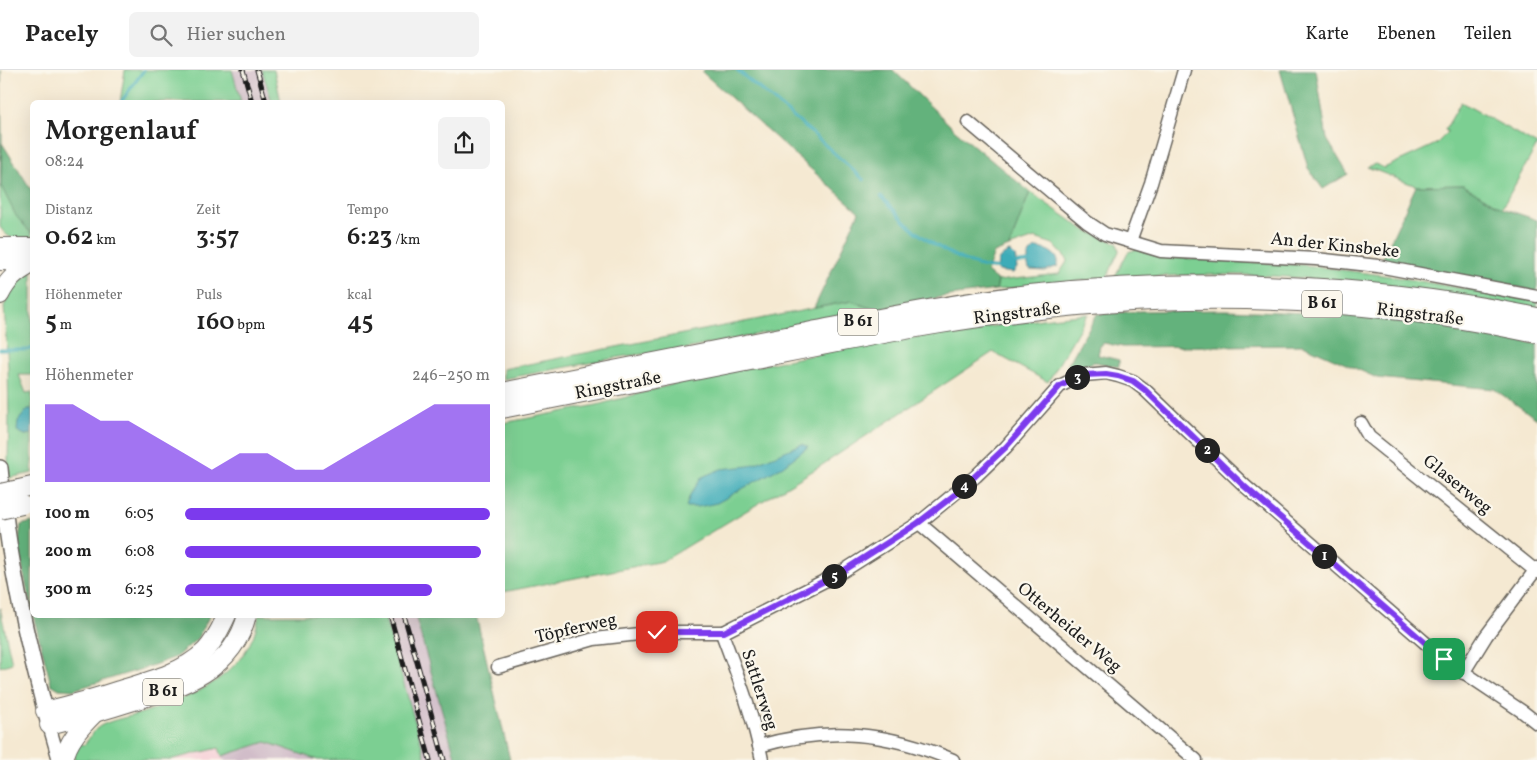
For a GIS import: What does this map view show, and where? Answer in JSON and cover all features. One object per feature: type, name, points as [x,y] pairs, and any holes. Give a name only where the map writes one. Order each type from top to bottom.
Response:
[{"type":"highway","points":[[0,247],[30,247]]},
{"type":"highway","points":[[0,261],[30,263]]},
{"type":"highway","points":[[0,296],[7,282],[30,264]]},
{"type":"highway","name":"Ringstraße","points":[[505,408],[904,330],[1031,311],[1101,296],[1185,284],[1241,284],[1357,290],[1449,301],[1537,317]]},
{"type":"highway","name":"Ringstraße","points":[[505,391],[902,314],[1029,294],[1185,300],[1250,300],[1356,306],[1446,317],[1537,334]]},
{"type":"highway","points":[[0,493],[27,496]]},
{"type":"highway","points":[[0,510],[27,496]]},
{"type":"highway","points":[[47,718],[158,678],[187,664],[206,650],[226,618]]},
{"type":"highway","name":"B 61","points":[[47,718],[94,714],[170,690],[197,679],[214,667],[228,652],[239,636],[246,618]]},
{"type":"highway","points":[[64,760],[65,753],[74,736],[94,714]]},
{"type":"main road","points":[[0,468],[6,526],[16,588],[29,649],[47,718]]},
{"type":"street","points":[[1130,241],[1151,183],[1184,70]]},
{"type":"street","name":"An der Kinsbeke","points":[[968,122],[1087,222],[1105,234],[1162,251],[1316,260],[1378,266],[1537,296]]},
{"type":"street","points":[[724,632],[840,573],[918,523],[957,493],[1000,452],[1060,386],[1084,375],[1106,374],[1133,381],[1145,390],[1286,524],[1444,659],[1537,723]]},
{"type":"street","name":"Glaserweg","points":[[1361,424],[1369,437],[1536,570]]},
{"type":"street","name":"Otterheider Weg","points":[[918,523],[1196,760]]},
{"type":"street","points":[[1463,673],[1486,636],[1536,570]]},
{"type":"street","name":"Töpferweg","points":[[498,668],[594,639],[657,632],[724,632]]},
{"type":"street","name":"Sattlerweg","points":[[724,632],[723,636],[737,673],[762,760]]},
{"type":"street","points":[[47,718],[60,760]]},
{"type":"street","points":[[759,746],[806,735],[852,733],[883,737],[911,744],[953,760]]},
{"type":"shaded area","points":[[232,70],[262,70],[271,100],[240,100]]},
{"type":"shaded area","points":[[385,618],[416,618],[456,760],[426,760]]},
{"type":"shaded area","points":[[266,742],[318,760],[223,760],[222,756]]},
{"type":"shaded area","points":[[219,748],[223,760],[169,760]]},
{"type":"green space","points":[[1,70],[1,186],[30,232],[30,239],[10,237],[0,227]]},
{"type":"green space","points":[[125,70],[232,70],[240,100],[120,100]]},
{"type":"green space","points":[[262,70],[274,70],[281,100],[271,100]]},
{"type":"green space","points":[[704,70],[893,70],[956,131],[1030,192],[1009,247],[994,253],[987,272],[998,281],[996,290],[941,297],[889,308],[867,307],[852,301],[814,308],[859,212],[702,72]]},
{"type":"green space","points":[[1280,70],[1316,70],[1327,139],[1348,174],[1323,189],[1308,168]]},
{"type":"green space","points":[[1461,102],[1537,145],[1502,208],[1463,185],[1416,186],[1367,167],[1375,164],[1384,168],[1436,144],[1448,132],[1445,130]]},
{"type":"green space","points":[[2,143],[30,188],[30,232],[16,216],[1,186]]},
{"type":"green space","points":[[1463,185],[1502,208],[1537,220],[1537,291],[1381,262],[1416,186]]},
{"type":"green space","points":[[1030,192],[1083,229],[1117,243],[1119,251],[1107,278],[996,290],[998,281],[1059,274],[1068,260],[1053,244],[1035,238],[1009,247]]},
{"type":"green space","points":[[1137,249],[1160,257],[1304,265],[1390,276],[1537,301],[1537,309],[1306,278],[1194,275],[1114,278],[1128,252]]},
{"type":"green space","points":[[30,273],[30,375],[19,375],[26,393],[30,392],[30,409],[28,409],[25,435],[30,434],[30,473],[9,478],[8,368],[4,306],[14,285]]},
{"type":"green space","points":[[852,301],[867,307],[889,308],[680,350],[626,356],[505,379],[505,369]]},
{"type":"green space","points":[[1226,310],[1362,315],[1455,327],[1537,344],[1537,419],[1494,389],[1377,378],[1303,345],[1123,347],[1104,343],[1100,346],[1098,355],[1119,360],[1119,367],[1095,362],[1070,370],[1066,368],[1097,314],[1141,311]]},
{"type":"green space","points":[[1088,314],[1048,382],[993,352],[819,467],[663,561],[505,592],[505,423],[597,405],[696,378],[868,344]]},
{"type":"green space","points":[[30,523],[30,603],[18,547],[21,525]]},
{"type":"green space","points":[[0,608],[12,663],[0,667]]},
{"type":"green space","points":[[34,618],[208,618],[197,639],[176,657],[73,690],[59,689],[51,684]]},
{"type":"green space","points":[[258,618],[385,618],[426,760],[318,760],[266,742],[222,756],[219,748],[169,760],[75,760],[74,753],[77,742],[84,745],[99,726],[161,707],[199,691],[216,680],[231,668],[244,653],[253,636]]},
{"type":"green space","points":[[416,618],[477,618],[510,760],[456,760]]},
{"type":"water","points":[[1035,248],[1052,253],[1058,260],[1058,266],[1045,271],[1030,270],[1028,267],[1028,255]]},
{"type":"water","points":[[1009,252],[1015,256],[1017,268],[1013,273],[998,271],[997,264],[999,259]]},
{"type":"water","points":[[30,409],[30,434],[25,435],[17,431],[18,421]]},
{"type":"water","points":[[802,444],[808,447],[783,466],[717,503],[698,507],[686,507],[690,495],[702,477],[721,469],[749,466]]},
{"type":"waterway","points":[[122,100],[144,70]]},
{"type":"waterway","points":[[737,70],[864,180]]},
{"type":"waterway","points":[[881,196],[913,229],[942,249],[966,261],[990,268],[1000,268]]},
{"type":"waterway","points":[[1013,264],[1028,262]]},
{"type":"waterway","points":[[0,350],[30,349]]},
{"type":"railway","points":[[243,70],[251,100]]},
{"type":"railway","points":[[257,70],[265,100]]},
{"type":"railway","points":[[391,618],[430,760]]},
{"type":"railway","points":[[405,618],[444,760]]},
{"type":"route","points":[[657,632],[724,632],[840,573],[918,523],[957,493],[1006,447],[1060,386],[1084,375],[1096,373],[1118,376],[1133,381],[1145,390],[1286,524],[1444,659]]}]
